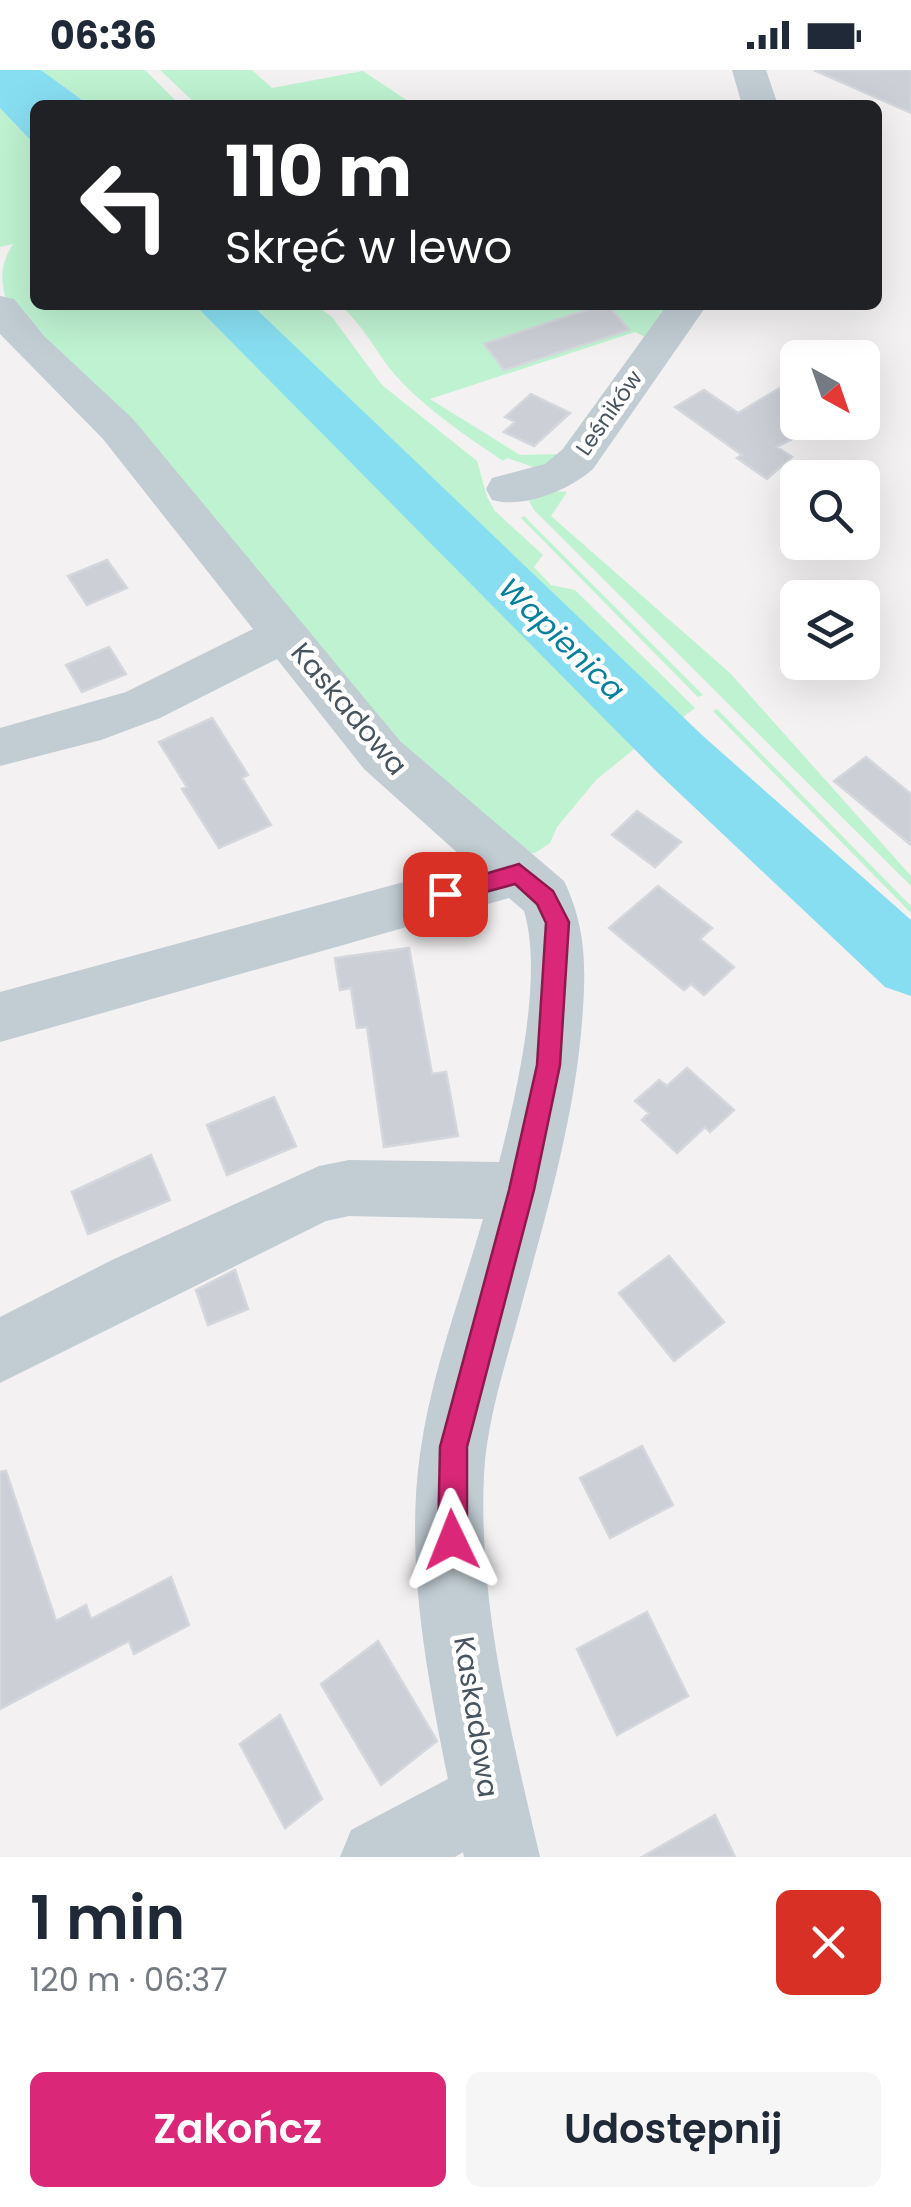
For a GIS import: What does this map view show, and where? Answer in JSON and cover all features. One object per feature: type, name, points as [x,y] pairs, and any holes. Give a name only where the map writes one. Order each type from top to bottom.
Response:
[{"type":"street","points":[[749,70],[758,100]]},
{"type":"street","name":"Kaskadowa","points":[[0,308],[30,345],[118,429],[392,764],[545,897],[558,922],[548,1065],[522,1190],[464,1397],[451,1477],[461,1632],[495,1827]]},
{"type":"street","name":"Leśników","points":[[508,489],[560,474],[578,459],[683,310]]},
{"type":"street","points":[[0,747],[101,721],[286,634]]},
{"type":"street","points":[[0,1017],[519,874]]},
{"type":"street","points":[[0,1350],[134,1280],[319,1194],[349,1188],[522,1190]]},
{"type":"street","points":[[378,1857],[495,1827]]},
{"type":"green space","points":[[41,70],[145,70],[175,100],[82,100]]},
{"type":"green space","points":[[160,70],[252,70],[272,88],[363,71],[406,100],[192,100]]},
{"type":"green space","points":[[0,108],[30,140],[30,310],[208,310],[650,736],[596,780],[557,827],[550,843],[535,853],[520,854],[446,804],[7,303],[2,273],[13,244],[0,247]]},
{"type":"green space","points":[[245,310],[323,310],[332,317],[382,385],[477,461],[495,511],[543,555],[534,567],[551,585],[575,590],[695,708],[668,728]]},
{"type":"green space","points":[[345,310],[670,310],[566,458],[536,468],[507,458],[503,461],[435,412],[398,378]],"holes":[[[635,332],[645,337],[559,454],[520,455],[430,399]]]},
{"type":"green space","points":[[540,490],[567,492],[551,516],[730,673],[911,876],[911,886],[534,510],[528,499]]},
{"type":"green space","points":[[524,516],[703,695],[698,697],[521,518]]},
{"type":"green space","points":[[717,709],[911,906],[911,913],[713,711]]},
{"type":"water","points":[[0,70],[41,70],[82,100],[30,100],[30,140],[0,108]]},
{"type":"building","points":[[814,70],[911,70],[911,113]]},
{"type":"building","points":[[586,310],[612,310],[629,330],[504,370],[484,344]]},
{"type":"building","points":[[780,388],[780,440],[790,440],[777,447],[792,457],[780,460],[780,468],[767,479],[737,458],[742,455],[675,407],[704,390],[738,413]]},
{"type":"building","points":[[531,394],[570,413],[534,446],[504,432],[515,422],[505,417]]},
{"type":"building","points":[[107,560],[127,588],[87,605],[68,576]]},
{"type":"building","points":[[109,647],[126,674],[82,692],[66,665]]},
{"type":"building","points":[[212,718],[248,775],[242,778],[271,825],[219,848],[182,789],[187,787],[159,742]]},
{"type":"building","points":[[866,757],[911,794],[911,845],[834,781]]},
{"type":"building","points":[[637,811],[681,842],[655,867],[612,835]]},
{"type":"building","points":[[658,886],[712,928],[700,939],[734,967],[704,995],[691,984],[684,990],[609,928]]},
{"type":"building","points":[[409,948],[432,1074],[446,1072],[458,1136],[384,1147],[367,1027],[357,1028],[351,988],[340,990],[335,958]]},
{"type":"building","points":[[687,1068],[734,1110],[710,1132],[705,1127],[677,1153],[642,1120],[649,1113],[635,1101],[659,1080],[667,1086]]},
{"type":"building","points":[[274,1097],[296,1146],[227,1175],[207,1125]]},
{"type":"building","points":[[151,1155],[170,1200],[88,1234],[72,1192]]},
{"type":"building","points":[[669,1256],[724,1322],[674,1361],[619,1293]]},
{"type":"building","points":[[235,1270],[248,1309],[208,1325],[196,1290]]},
{"type":"building","points":[[642,1446],[673,1505],[610,1538],[580,1478]]},
{"type":"building","points":[[6,1471],[56,1621],[86,1605],[91,1619],[171,1577],[189,1625],[134,1654],[129,1641],[0,1709],[0,1472]]},
{"type":"building","points":[[647,1612],[688,1696],[617,1735],[577,1649]]},
{"type":"building","points":[[378,1641],[437,1741],[381,1785],[321,1684]]},
{"type":"building","points":[[280,1715],[322,1799],[285,1828],[240,1744]]},
{"type":"building","points":[[715,1815],[735,1857],[642,1857]]},
{"type":"waterway","name":"Wapienica","points":[[226,310],[680,754],[911,965]]},
{"type":"route","points":[[445,894],[519,874],[545,897],[558,922],[548,1065],[522,1190],[464,1397],[451,1477],[452,1540]]}]
